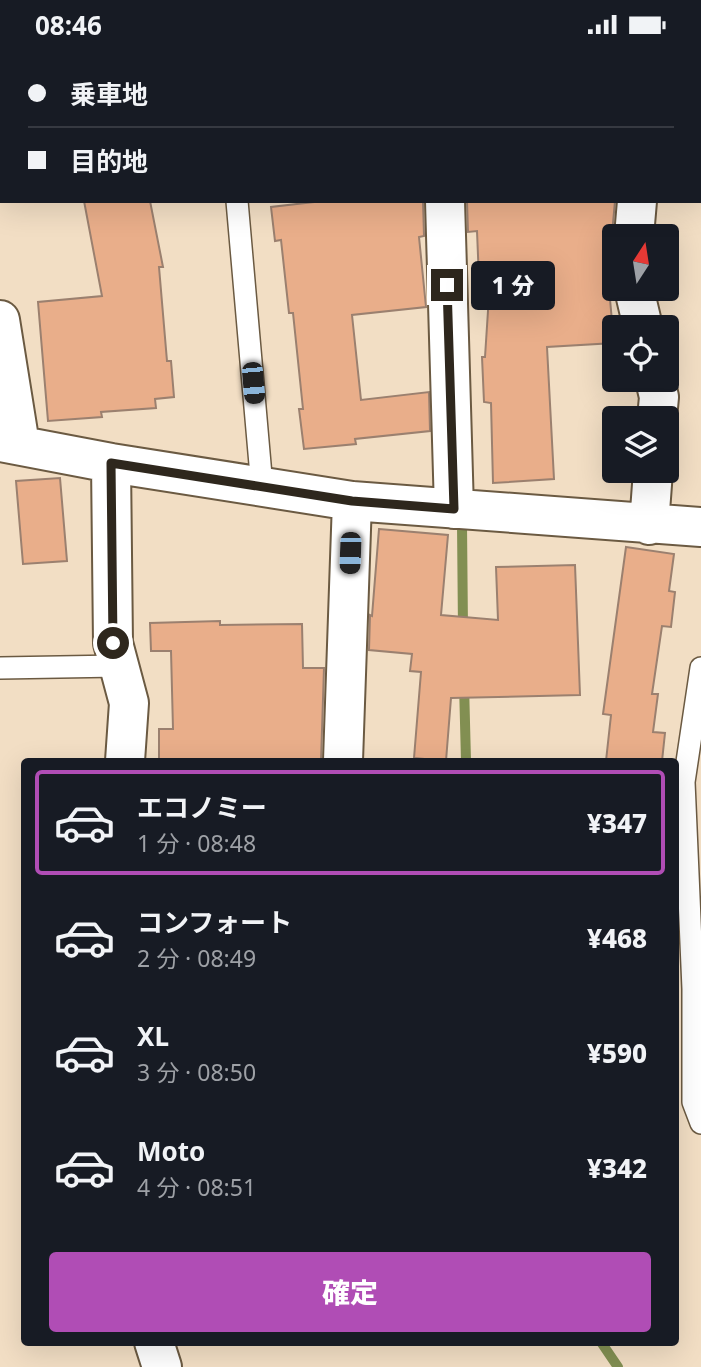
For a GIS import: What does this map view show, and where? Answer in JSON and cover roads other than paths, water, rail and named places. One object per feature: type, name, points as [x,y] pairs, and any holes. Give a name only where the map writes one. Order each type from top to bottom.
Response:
[{"type":"street","points":[[445,203],[454,509]]},
{"type":"street","points":[[635,224],[637,203]]},
{"type":"street","points":[[0,320],[10,443],[111,463],[352,501],[701,527]]},
{"type":"street","points":[[111,463],[113,643],[129,703],[125,758]]},
{"type":"street","points":[[649,525],[652,483]]},
{"type":"street","points":[[343,758],[352,501]]},
{"type":"street","points":[[155,1346],[162,1367]]},
{"type":"lane","points":[[237,203],[262,487]]},
{"type":"lane","points":[[0,668],[119,666]]},
{"type":"lane","points":[[701,668],[684,782],[693,989],[693,1102],[701,1123]]},
{"type":"waterway","points":[[462,524],[463,630]]},
{"type":"waterway","points":[[464,684],[466,758]]},
{"type":"waterway","points":[[604,1346],[618,1367]]}]
